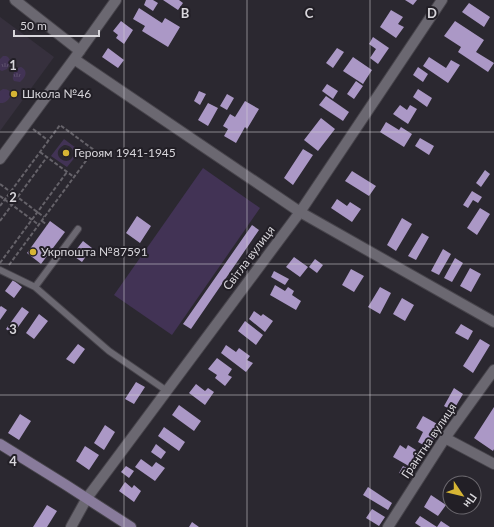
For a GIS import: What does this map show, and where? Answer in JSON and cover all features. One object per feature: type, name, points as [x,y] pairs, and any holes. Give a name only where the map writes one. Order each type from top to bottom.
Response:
[{"type":"street","points":[[16,0],[77,55],[300,212],[494,322]]},
{"type":"street","points":[[0,159],[116,0]]},
{"type":"street","name":"Світла вулиця","points":[[71,527],[87,498],[300,212],[442,0]]},
{"type":"street","name":"Гранітна вулиця","points":[[388,527],[445,438],[494,370]]},
{"type":"street","points":[[445,438],[494,464]]},
{"type":"street","points":[[0,444],[131,527]]},
{"type":"lane","points":[[35,287],[78,229]]},
{"type":"lane","points":[[2,271],[35,287],[109,351],[167,392]]},
{"type":"path","points":[[26,124],[49,140]]},
{"type":"path","points":[[0,206],[60,125],[94,150],[39,225],[2,271]]},
{"type":"path","points":[[40,152],[74,177]]},
{"type":"path","points":[[0,221],[47,157]]},
{"type":"path","points":[[0,263],[67,172]]},
{"type":"path","points":[[0,184],[44,217]]},
{"type":"path","points":[[0,196],[39,225]]},
{"type":"path","points":[[42,221],[47,225]]},
{"type":"shaded area","name":"Школа №46","points":[[0,17],[54,57],[0,131]]},
{"type":"green space","points":[[3,56],[8,57],[11,62],[7,69],[2,71],[0,70],[0,59]]},
{"type":"green space","points":[[21,67],[26,72],[25,77],[20,82],[14,81],[14,73]]},
{"type":"green space","points":[[3,89],[9,91],[10,96],[7,101],[0,103],[0,91]]},
{"type":"green space","points":[[64,139],[80,151],[67,167],[51,156]],"holes":[[[64,145],[69,146],[74,153],[72,158],[68,161],[61,159],[58,153],[59,149]]]},
{"type":"green space","points":[[203,168],[260,208],[172,335],[114,295]]},
{"type":"building","points":[[146,0],[153,0],[158,3],[153,11],[144,5]]},
{"type":"building","points":[[163,0],[179,0],[183,3],[178,10]]},
{"type":"building","points":[[405,0],[417,0],[413,5]]},
{"type":"building","points":[[469,3],[490,17],[484,27],[462,12]]},
{"type":"building","points":[[139,8],[162,23],[165,18],[180,27],[168,47],[142,31],[145,26],[133,19]]},
{"type":"building","points":[[391,10],[403,17],[398,24],[404,27],[396,38],[380,27]]},
{"type":"building","points":[[121,21],[133,30],[124,44],[116,38],[118,35],[113,31]]},
{"type":"building","points":[[455,21],[484,40],[476,52],[494,63],[488,72],[458,52],[461,47],[444,36]]},
{"type":"building","points":[[373,37],[389,48],[378,64],[370,58],[376,49],[369,44]]},
{"type":"building","points":[[108,48],[124,60],[118,68],[102,57]]},
{"type":"building","points":[[337,48],[344,52],[333,68],[326,63]]},
{"type":"building","points":[[353,57],[372,70],[363,84],[343,71]]},
{"type":"building","points":[[429,57],[446,68],[451,60],[460,65],[448,83],[423,66]]},
{"type":"building","points":[[418,67],[428,74],[423,82],[413,75]]},
{"type":"building","points":[[356,81],[363,86],[354,99],[347,94]]},
{"type":"building","points":[[327,84],[338,91],[333,99],[322,91]]},
{"type":"building","points":[[418,89],[432,98],[427,107],[413,97]]},
{"type":"building","points":[[199,91],[206,94],[200,105],[194,101]]},
{"type":"building","points":[[227,94],[234,98],[227,110],[220,106]]},
{"type":"building","points":[[326,96],[349,112],[343,121],[319,105]]},
{"type":"building","points":[[245,101],[259,109],[247,129],[245,127],[236,143],[224,136],[228,129],[223,126],[230,114],[235,117]]},
{"type":"building","points":[[208,103],[218,108],[208,126],[198,120]]},
{"type":"building","points":[[400,105],[407,110],[410,105],[417,109],[408,124],[393,114]]},
{"type":"building","points":[[321,118],[335,129],[318,151],[304,140]]},
{"type":"building","points":[[386,122],[399,130],[401,127],[412,134],[404,147],[380,132]]},
{"type":"building","points":[[420,138],[434,146],[429,155],[415,146]]},
{"type":"building","points":[[303,149],[313,155],[293,185],[284,178]]},
{"type":"building","points":[[485,170],[490,174],[481,187],[476,183]]},
{"type":"building","points":[[352,171],[376,186],[369,196],[345,181]]},
{"type":"building","points":[[472,191],[482,197],[478,203],[473,200],[468,208],[463,205]]},
{"type":"building","points":[[337,199],[347,206],[350,202],[361,209],[352,222],[331,208]]},
{"type":"building","points":[[480,208],[490,214],[477,235],[467,228]]},
{"type":"building","points":[[137,216],[151,226],[140,243],[126,233]]},
{"type":"building","points":[[402,218],[412,224],[396,251],[387,245]]},
{"type":"building","points":[[50,221],[65,232],[41,264],[27,253]]},
{"type":"building","points":[[252,225],[259,230],[191,329],[183,324]]},
{"type":"building","points":[[422,233],[429,237],[416,260],[408,256]]},
{"type":"building","points":[[83,241],[92,248],[82,262],[72,255]]},
{"type":"building","points":[[443,249],[451,254],[439,275],[431,271]]},
{"type":"building","points":[[294,257],[308,267],[300,277],[286,267]]},
{"type":"building","points":[[455,258],[463,263],[452,282],[444,278]]},
{"type":"building","points":[[315,259],[323,265],[317,273],[309,267]]},
{"type":"building","points":[[470,268],[481,274],[471,292],[460,286]]},
{"type":"building","points":[[351,269],[364,276],[354,292],[342,285]]},
{"type":"building","points":[[274,271],[289,279],[285,285],[271,277]]},
{"type":"building","points":[[13,280],[22,287],[14,298],[5,291]]},
{"type":"building","points":[[275,285],[285,291],[288,287],[294,291],[292,295],[301,301],[296,310],[270,295]]},
{"type":"building","points":[[380,287],[391,293],[380,314],[368,307]]},
{"type":"building","points":[[402,298],[414,305],[405,321],[393,314]]},
{"type":"building","points":[[1,306],[7,310],[0,320],[0,307]]},
{"type":"building","points":[[22,307],[29,312],[13,334],[6,329]]},
{"type":"building","points":[[254,311],[261,316],[263,314],[273,321],[265,332],[249,319]]},
{"type":"building","points":[[39,314],[48,321],[34,339],[26,333]]},
{"type":"building","points":[[245,321],[263,335],[256,345],[238,331]]},
{"type":"building","points":[[461,324],[473,331],[468,340],[455,333]]},
{"type":"building","points":[[480,339],[490,345],[473,373],[463,366]]},
{"type":"building","points":[[78,344],[85,349],[74,364],[66,359]]},
{"type":"building","points":[[226,345],[236,352],[239,348],[250,356],[247,360],[253,363],[246,372],[221,353]]},
{"type":"building","points":[[217,358],[232,369],[228,375],[232,377],[225,386],[215,378],[217,375],[208,369]]},
{"type":"building","points":[[136,382],[145,387],[134,404],[125,399]]},
{"type":"building","points":[[196,384],[205,391],[208,388],[214,392],[205,405],[189,393]]},
{"type":"building","points":[[454,388],[463,394],[453,411],[444,406]]},
{"type":"building","points":[[179,405],[201,421],[194,431],[172,415]]},
{"type":"building","points":[[494,407],[494,449],[493,451],[474,438]]},
{"type":"building","points":[[20,414],[31,421],[19,440],[8,433]]},
{"type":"building","points":[[423,416],[441,426],[429,448],[418,442],[423,432],[416,428]]},
{"type":"building","points":[[105,425],[115,432],[104,450],[94,443]]},
{"type":"building","points":[[164,427],[185,442],[179,451],[158,436]]},
{"type":"building","points":[[156,444],[166,452],[161,459],[151,452]]},
{"type":"building","points":[[400,445],[406,449],[408,445],[416,450],[414,453],[421,457],[414,469],[393,457]]},
{"type":"building","points":[[85,446],[99,455],[89,470],[76,461]]},
{"type":"building","points":[[141,459],[152,467],[156,462],[165,468],[155,481],[135,467]]},
{"type":"building","points":[[126,466],[134,471],[129,478],[121,472]]},
{"type":"building","points":[[403,466],[414,472],[410,479],[399,473]]},
{"type":"building","points":[[125,482],[132,488],[134,485],[141,491],[134,502],[119,491]]},
{"type":"building","points":[[368,487],[392,503],[388,510],[363,495]]},
{"type":"building","points":[[431,495],[442,502],[442,510],[438,516],[424,507]]},
{"type":"building","points":[[47,505],[57,511],[47,527],[33,527]]},
{"type":"building","points":[[372,509],[385,517],[379,526],[366,518]]},
{"type":"building","points":[[420,516],[437,527],[421,527],[415,523]]},
{"type":"building","points":[[441,521],[450,527],[437,527]]},
{"type":"building","points":[[192,522],[199,527],[189,527]]},
{"type":"place","name":"Школа №46","points":[[14,94]]},
{"type":"place","name":"Героям 1941-1945","points":[[66,153]]},
{"type":"place","name":"Укрпошта №87591","points":[[33,252]]}]
